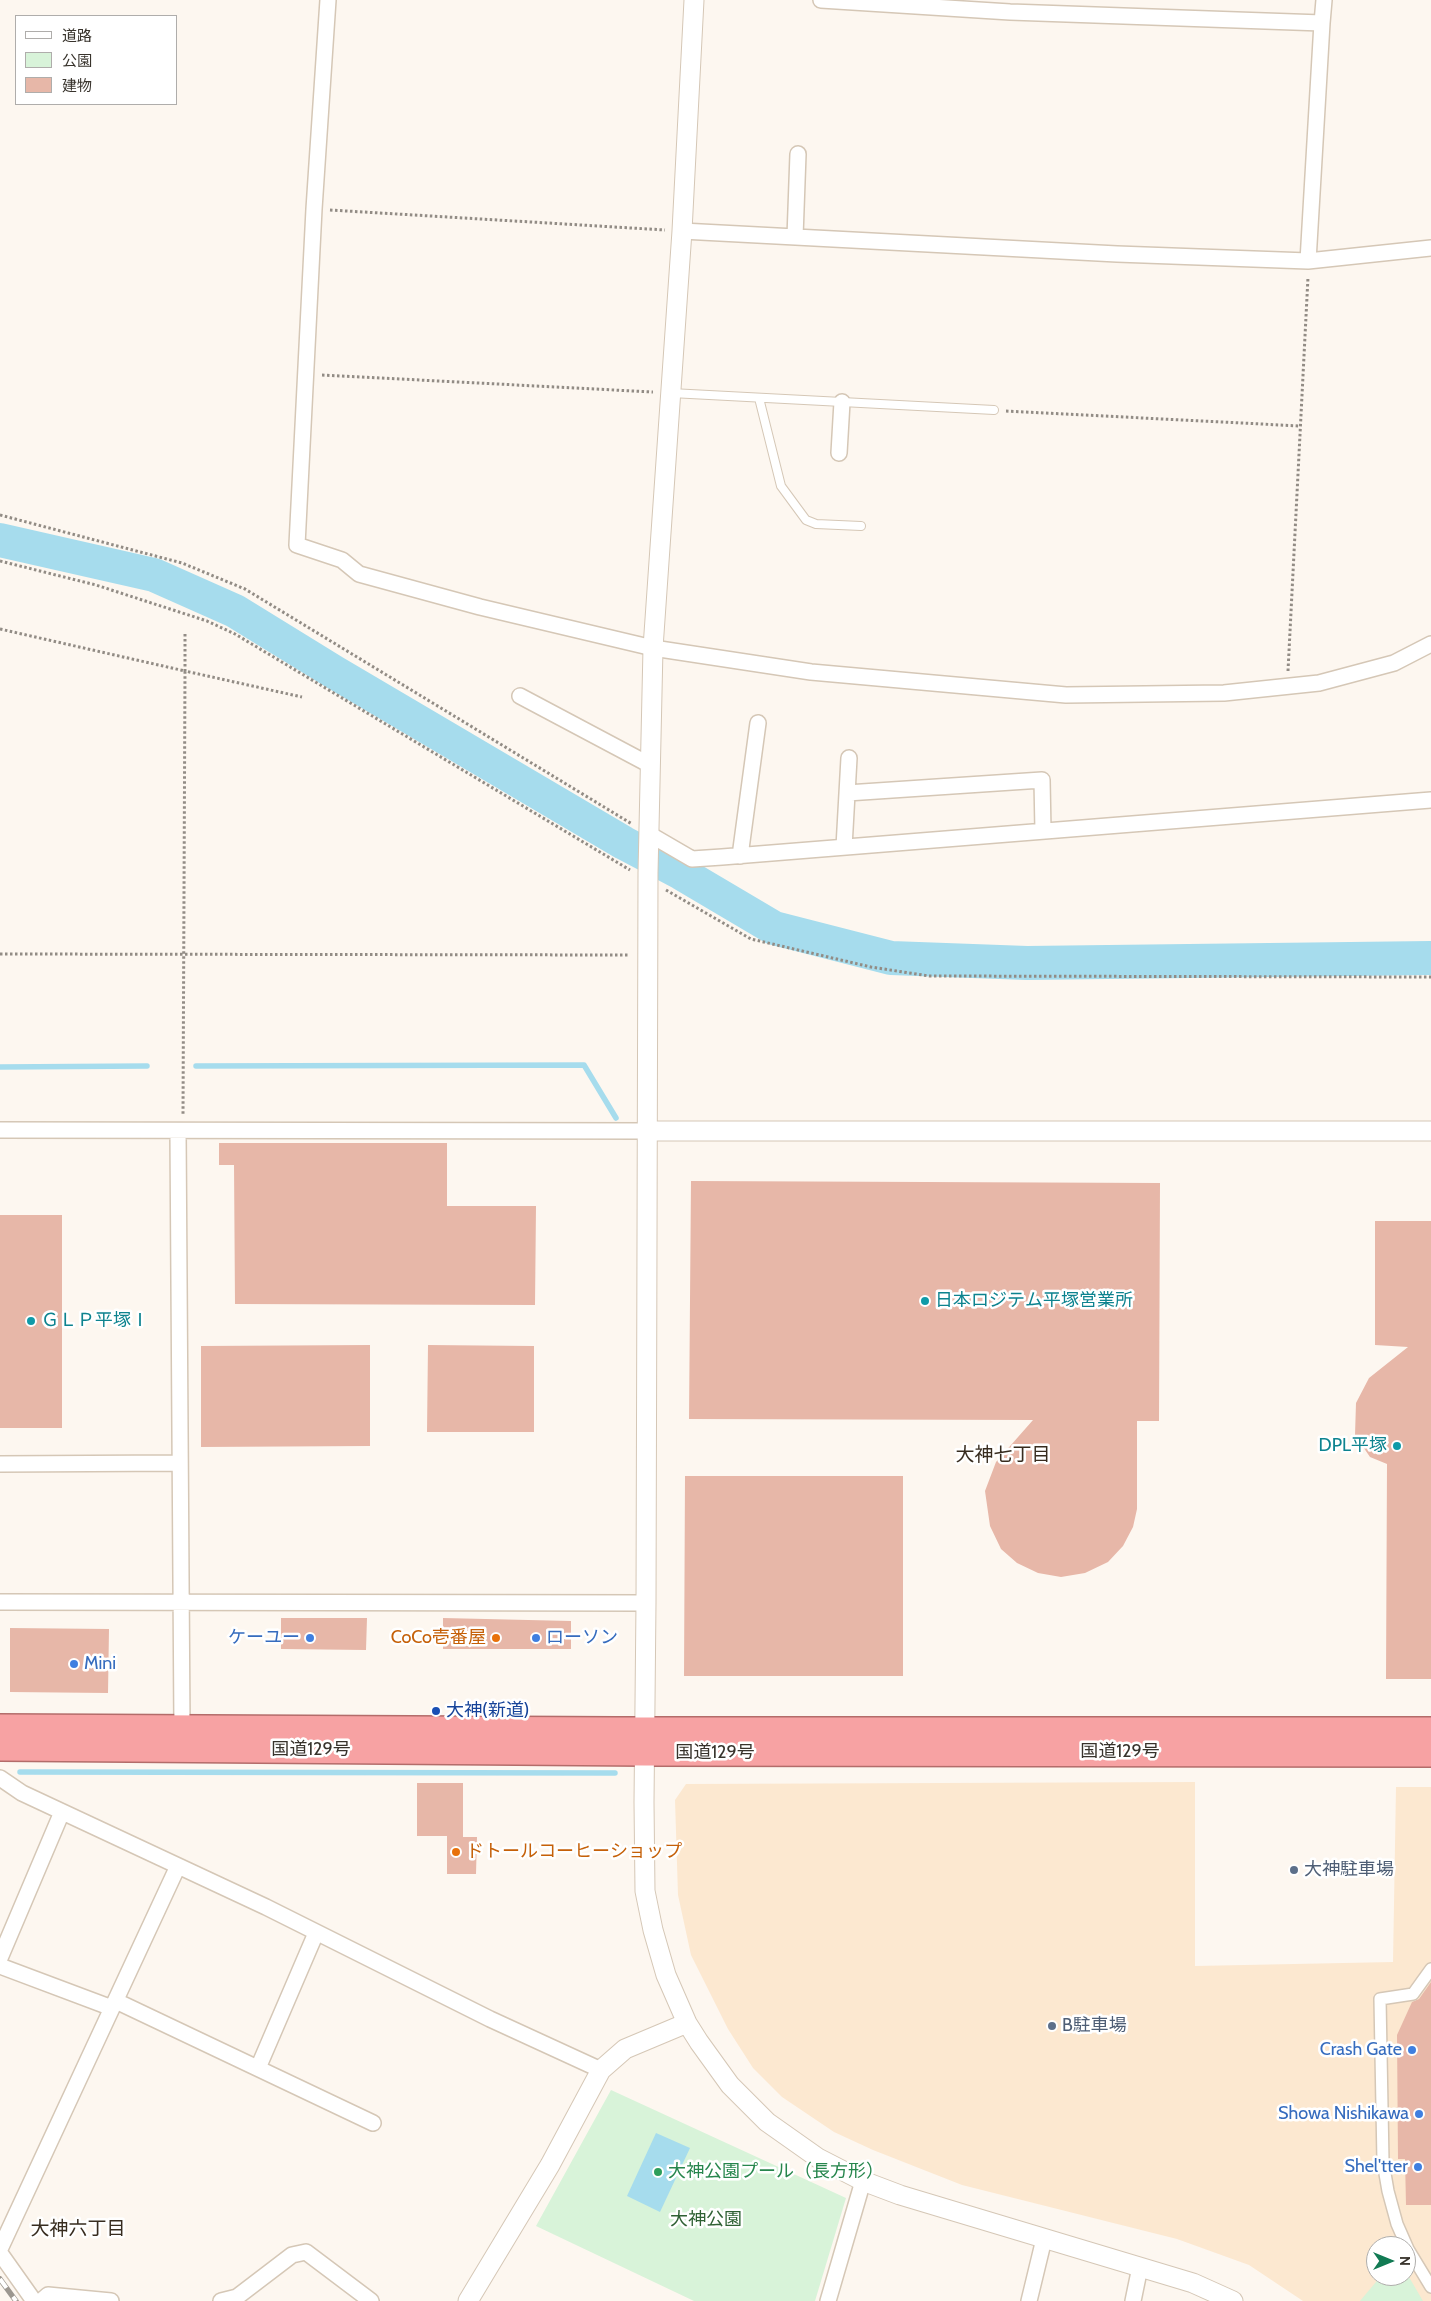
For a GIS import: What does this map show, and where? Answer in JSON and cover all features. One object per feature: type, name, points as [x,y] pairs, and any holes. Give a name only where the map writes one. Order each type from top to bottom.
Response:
[{"type":"highway","name":"国道129号","points":[[0,1727],[182,1728],[645,1741],[1431,1754]]},
{"type":"highway","name":"国道129号","points":[[0,1748],[1431,1730]]},
{"type":"street","points":[[328,0],[314,210],[297,545],[342,560],[359,574],[480,608],[653,648],[811,672],[1066,695],[1224,693],[1319,683],[1394,663],[1431,644]]},
{"type":"street","points":[[694,0],[682,231],[653,648],[650,765],[646,955],[645,1890],[653,1930],[666,1975],[687,2023],[730,2085],[767,2122],[818,2158],[863,2181],[900,2195],[1193,2283],[1233,2301]]},
{"type":"street","points":[[821,0],[1010,12],[1322,23]]},
{"type":"street","points":[[1308,261],[1324,0]]},
{"type":"street","points":[[795,237],[798,154]]},
{"type":"street","points":[[682,231],[1117,254],[1308,261],[1431,248]]},
{"type":"street","points":[[838,453],[842,402]]},
{"type":"street","points":[[520,696],[650,765]]},
{"type":"street","points":[[740,856],[758,723]]},
{"type":"street","points":[[844,847],[849,758]]},
{"type":"street","points":[[847,793],[1042,780],[1042,831]]},
{"type":"street","points":[[649,837],[692,859],[1431,800]]},
{"type":"street","points":[[0,1130],[1431,1131]]},
{"type":"street","points":[[180,1131],[182,1728]]},
{"type":"street","points":[[0,1464],[180,1463]]},
{"type":"street","points":[[0,1602],[646,1603]]},
{"type":"street","points":[[0,1778],[22,1793],[178,1866],[490,2019],[601,2070]]},
{"type":"street","points":[[0,1958],[62,1812]]},
{"type":"street","points":[[0,2249],[178,1866]]},
{"type":"street","points":[[258,2068],[316,1933]]},
{"type":"street","points":[[0,1966],[114,2004],[258,2068],[373,2123]]},
{"type":"street","points":[[1431,1969],[1413,1994],[1380,1999],[1383,2162],[1388,2191],[1397,2224],[1408,2249],[1431,2287]]},
{"type":"street","points":[[468,2301],[550,2165],[601,2070],[625,2049],[687,2023]]},
{"type":"street","points":[[828,2301],[863,2181]]},
{"type":"street","points":[[1029,2301],[1044,2238]]},
{"type":"street","points":[[221,2301],[237,2297],[292,2255],[306,2252],[371,2301]]},
{"type":"street","points":[[0,2254],[34,2301]]},
{"type":"street","points":[[1133,2301],[1140,2267]]},
{"type":"street","points":[[41,2301],[48,2295],[111,2301]]},
{"type":"lane","points":[[671,393],[994,410]]},
{"type":"lane","points":[[759,398],[781,486],[806,520],[816,524],[861,526]]},
{"type":"path","points":[[314,210],[682,231]]},
{"type":"path","points":[[1287,686],[1308,261]]},
{"type":"path","points":[[306,374],[671,393]]},
{"type":"path","points":[[994,410],[1300,426]]},
{"type":"path","points":[[0,515],[182,563],[245,589],[649,837]]},
{"type":"path","points":[[0,561],[96,585],[207,621],[235,634],[751,939],[871,967],[929,976],[1431,977]]},
{"type":"path","points":[[0,628],[302,697]]},
{"type":"path","points":[[180,1131],[184,953],[185,634]]},
{"type":"path","points":[[0,954],[646,955]]},
{"type":"shaded area","name":"B駐車場","points":[[1195,1782],[1195,1966],[1393,1962],[1396,1787],[1431,1787],[1431,2301],[1303,2301],[1249,2265],[1177,2239],[962,2185],[873,2150],[834,2132],[782,2097],[753,2068],[728,2029],[691,1955],[678,1895],[675,1800],[686,1784]]},
{"type":"green space","name":"大神公園","points":[[611,2090],[846,2198],[815,2301],[694,2301],[536,2226]]},
{"type":"green space","points":[[1373,2286],[1414,2286],[1423,2301],[1360,2301]]},
{"type":"water","name":"大神公園プール（長方形）","points":[[656,2133],[690,2148],[660,2212],[627,2196]]},
{"type":"building","points":[[219,1143],[447,1143],[447,1206],[536,1206],[535,1305],[235,1304],[234,1165],[219,1165]]},
{"type":"building","name":"日本ロジテム平塚営業所","points":[[691,1181],[1160,1183],[1159,1421],[1137,1421],[1137,1509],[1133,1527],[1123,1546],[1108,1562],[1085,1573],[1061,1577],[1038,1573],[1017,1563],[1001,1549],[990,1526],[985,1491],[996,1462],[1033,1420],[689,1419]]},
{"type":"building","name":"ＧＬＰ平塚Ⅰ","points":[[0,1215],[62,1215],[62,1428],[0,1428]]},
{"type":"building","name":"DPL平塚","points":[[1375,1221],[1431,1221],[1431,1679],[1386,1679],[1387,1464],[1370,1457],[1355,1435],[1356,1403],[1369,1378],[1408,1347],[1375,1345]]},
{"type":"building","points":[[370,1345],[370,1446],[201,1447],[201,1346]]},
{"type":"building","points":[[428,1345],[534,1346],[534,1432],[427,1432]]},
{"type":"building","points":[[685,1476],[903,1476],[903,1676],[684,1676]]},
{"type":"building","points":[[281,1618],[367,1618],[366,1650],[281,1649]]},
{"type":"building","points":[[443,1618],[571,1621],[571,1649],[443,1649]]},
{"type":"building","points":[[10,1628],[109,1629],[108,1693],[10,1692]]},
{"type":"building","points":[[417,1783],[463,1783],[463,1837],[477,1837],[476,1874],[447,1874],[447,1836],[417,1836]]},
{"type":"building","points":[[1431,1982],[1431,2205],[1406,2205],[1405,2159],[1398,2159],[1397,2035],[1412,2002],[1419,1999]]},
{"type":"waterway","points":[[0,540],[154,575],[235,611],[334,672],[624,843],[681,873],[774,928],[891,958],[1027,963],[1431,958]]},
{"type":"waterway","points":[[196,1066],[584,1065],[616,1118]]},
{"type":"waterway","points":[[0,1067],[147,1066]]},
{"type":"waterway","points":[[20,1772],[615,1773]]},
{"type":"railway","points":[[0,2279],[16,2301]]},
{"type":"place","name":"日本ロジテム平塚営業所","points":[[925,1301]]},
{"type":"place","name":"ＧＬＰ平塚Ⅰ","points":[[31,1321]]},
{"type":"place","name":"DPL平塚","points":[[1397,1446]]},
{"type":"place","name":"ケーユー","points":[[310,1638]]},
{"type":"place","name":"CoCo壱番屋","points":[[496,1638]]},
{"type":"place","name":"ローソン","points":[[536,1638]]},
{"type":"place","name":"Mini","points":[[74,1664]]},
{"type":"place","name":"大神(新道)","points":[[436,1711]]},
{"type":"place","name":"ドトールコーヒーショップ","points":[[456,1852]]},
{"type":"place","name":"大神駐車場","points":[[1294,1870]]},
{"type":"place","name":"B駐車場","points":[[1052,2026]]},
{"type":"place","name":"Crash Gate","points":[[1412,2050]]},
{"type":"place","name":"Showa Nishikawa","points":[[1419,2114]]},
{"type":"place","name":"Shel'tter","points":[[1418,2167]]},
{"type":"place","name":"大神公園プール（長方形）","points":[[658,2172]]},
{"type":"district","name":"大神七丁目","points":[[1003,1455]]},
{"type":"district","name":"大神六丁目","points":[[78,2229]]}]
